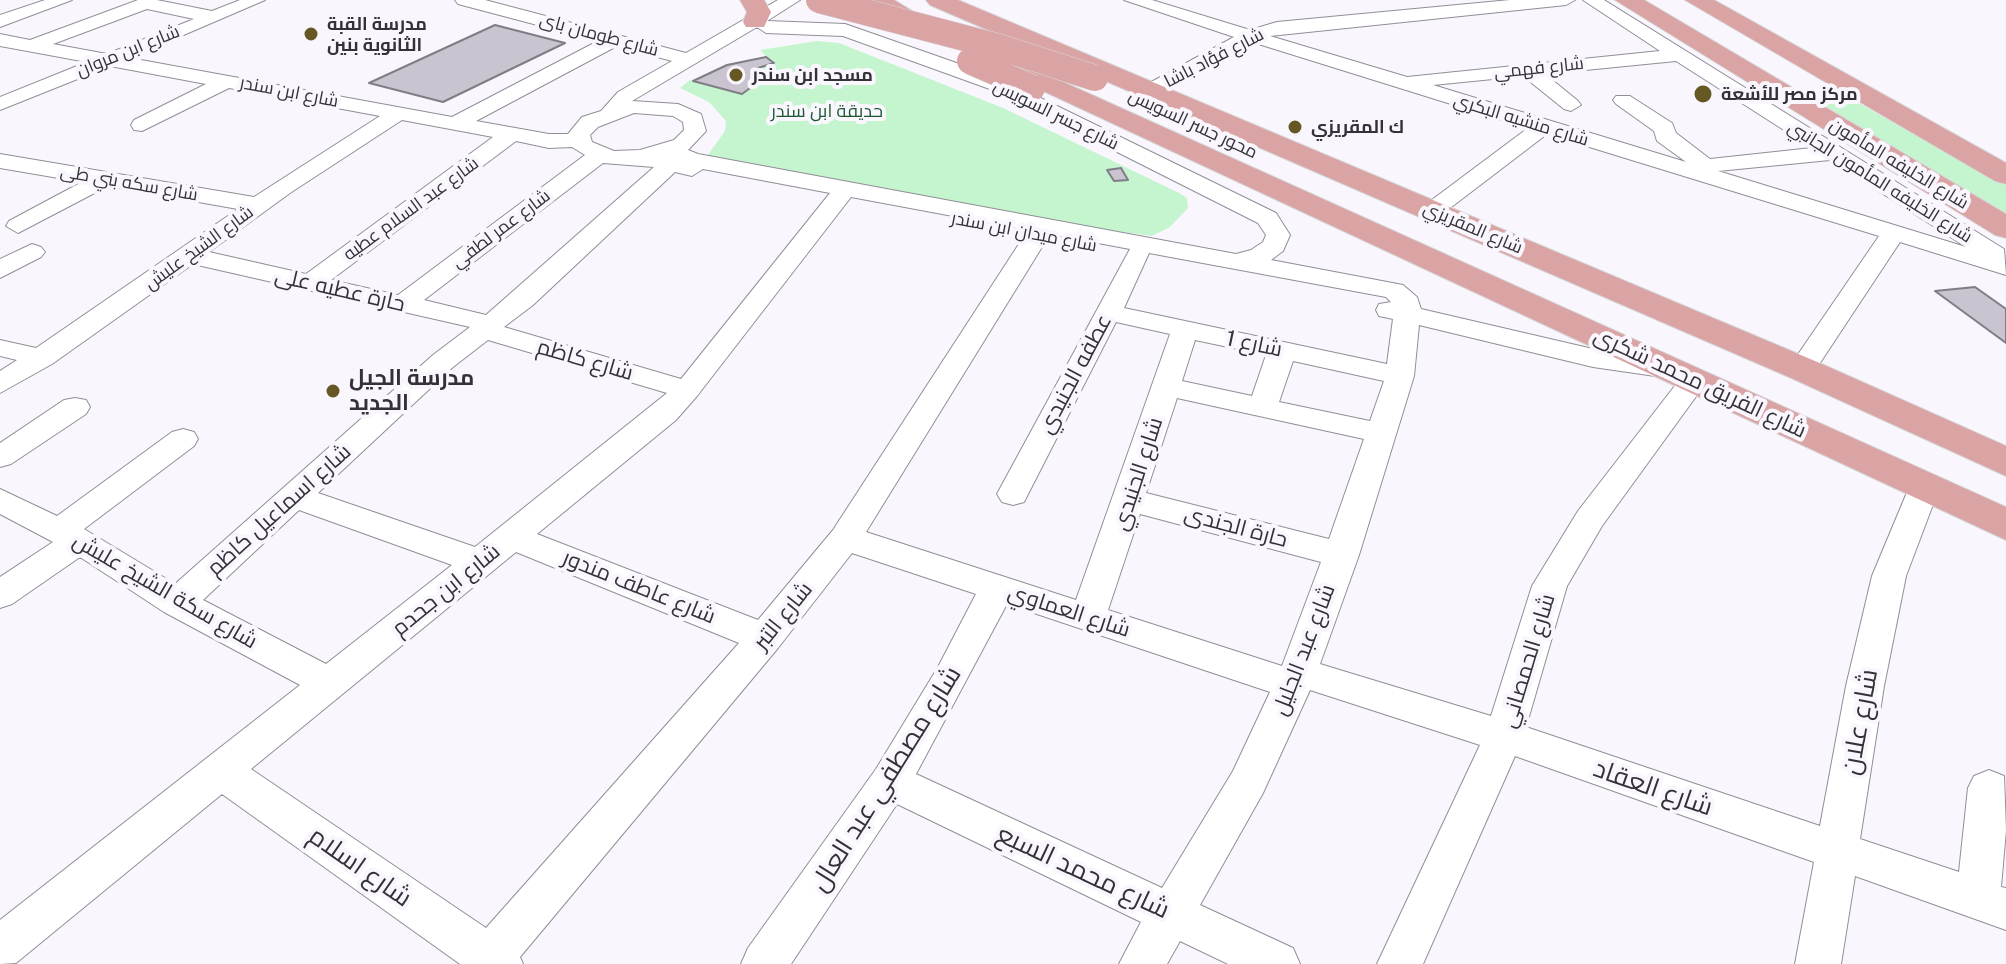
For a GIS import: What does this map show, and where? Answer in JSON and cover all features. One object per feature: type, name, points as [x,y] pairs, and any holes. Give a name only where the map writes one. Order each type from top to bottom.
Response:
[{"type":"main road","name":"محور جسر السويس","points":[[789,0],[938,48],[1032,88],[1303,217],[1394,242]]},
{"type":"main road","name":"محور جسر السويس","points":[[817,0],[1021,53],[1095,78],[1396,219],[1460,242],[1560,265]]},
{"type":"main road","points":[[889,7],[938,0]]},
{"type":"main road","name":"شارع المقريزي","points":[[938,0],[1802,369],[2006,462]]},
{"type":"main road","name":"شارع الخليفه المأمون","points":[[1627,0],[1785,94],[1963,218],[2006,228]]},
{"type":"main road","name":"شارع الخليفه المأمون","points":[[1697,0],[2006,175]]},
{"type":"main road","points":[[889,7],[1394,242]]},
{"type":"main road","points":[[1785,94],[1787,86],[1799,81],[1844,84]]},
{"type":"main road","name":"شارع الفريق محمد شكرى","points":[[1394,242],[2006,525]]},
{"type":"street","points":[[0,21],[63,0]]},
{"type":"street","name":"شارع ابن مروان","points":[[0,104],[256,0]]},
{"type":"street","name":"شارع طومان باى","points":[[464,0],[688,59]]},
{"type":"street","points":[[599,155],[582,146],[579,140],[583,128],[611,112],[625,96],[789,0]]},
{"type":"street","points":[[611,112],[653,106],[659,92],[758,16],[817,0]]},
{"type":"street","points":[[854,0],[889,7]]},
{"type":"street","points":[[1361,0],[1381,17]]},
{"type":"street","name":"شارع فؤاد باشا","points":[[1149,91],[1250,36],[1288,26],[1566,0]]},
{"type":"street","name":"شارع الخليفه المأمون الجانبي","points":[[1592,0],[1834,153],[1963,218],[2006,261]]},
{"type":"street","name":"شارع منشيه البكري","points":[[1145,1],[1542,127],[2006,267]]},
{"type":"street","points":[[33,45],[142,4],[154,3],[213,17]]},
{"type":"street","points":[[109,16],[179,30]]},
{"type":"street","name":"شارع جسر السويس","points":[[758,16],[845,30],[1005,88],[1267,218],[1278,235],[1274,246],[1260,256],[1238,261]]},
{"type":"street","points":[[454,124],[616,39]]},
{"type":"street","name":"شارع ابن سندر","points":[[0,40],[549,141],[579,140]]},
{"type":"street","name":"شارع فهمي","points":[[1399,82],[1679,55]]},
{"type":"street","points":[[1527,70],[1571,105]]},
{"type":"street","points":[[142,125],[228,81]]},
{"type":"street","points":[[1623,100],[1664,128],[1665,136],[1706,166]]},
{"type":"street","name":"شارع اسماعيل كاظم","points":[[177,603],[443,361],[524,299],[660,157],[690,138],[696,125],[693,119],[678,110],[653,106]]},
{"type":"street","name":"شارع الشيخ عليش","points":[[0,384],[42,358],[259,205],[399,113]]},
{"type":"street","points":[[1433,210],[1542,127]]},
{"type":"street","name":"شارع عبد السلام عطيه","points":[[310,283],[512,134]]},
{"type":"street","points":[[1680,169],[1834,153]]},
{"type":"street","name":"شارع ميدان ابن سندر","points":[[599,155],[660,157],[1394,291],[1408,303],[1406,313]]},
{"type":"street","name":"شارع عمر لطفي","points":[[402,304],[599,155]]},
{"type":"street","name":"شارع سكه بني طى","points":[[0,161],[259,205]]},
{"type":"street","points":[[18,226],[104,179]]},
{"type":"street","name":"شارع ميدان ابن سندر","points":[[843,192],[1406,313],[1593,358],[1681,374]]},
{"type":"street","name":"شارع ابن جحدم","points":[[0,948],[635,439],[687,390],[843,192]]},
{"type":"street","name":"شارع منشيه البكري","points":[[1901,237],[1963,218]]},
{"type":"street","name":"شارع التبر","points":[[490,962],[765,638],[845,538],[1038,234]]},
{"type":"street","points":[[1802,369],[1901,237]]},
{"type":"street","points":[[0,270],[32,252]]},
{"type":"street","name":"حارة عطيه على","points":[[188,255],[488,327]]},
{"type":"street","name":"عطفه الجنيدي","points":[[1013,494],[1138,255]]},
{"type":"street","name":"شارع 1","points":[[1107,312],[1400,376]]},
{"type":"street","name":"شارع عبد الجليل","points":[[1142,964],[1249,781],[1296,678],[1342,555],[1400,376],[1406,313]]},
{"type":"street","name":"شارع كاظم","points":[[488,327],[687,390]]},
{"type":"street","name":"شارع الجنيدي","points":[[1088,618],[1185,329]]},
{"type":"street","points":[[0,348],[42,358]]},
{"type":"street","points":[[1263,407],[1282,350]]},
{"type":"street","name":"شارع الحمصاني","points":[[1400,964],[1504,736],[1550,586],[1681,374]]},
{"type":"street","points":[[1166,387],[1380,433]]},
{"type":"street","points":[[0,457],[75,407]]},
{"type":"street","points":[[0,595],[183,439]]},
{"type":"street","name":"شارع علان","points":[[1818,964],[1865,686],[1889,576],[1924,486]]},
{"type":"street","points":[[293,496],[481,562]]},
{"type":"street","name":"شارع سكة الشيخ عليش","points":[[0,500],[69,536],[177,603],[330,683]]},
{"type":"street","name":"حارة الجندى","points":[[1130,500],[1342,555]]},
{"type":"street","name":"شارع عاطف مندور","points":[[512,537],[765,638]]},
{"type":"street","name":"شارع العماوي","points":[[845,538],[1088,618],[1296,678]]},
{"type":"street","name":"شارع مصطفي عبد العال","points":[[764,964],[890,781],[951,678],[997,588]]},
{"type":"street","name":"شارع العقاد","points":[[1296,678],[1504,736],[1992,904]]},
{"type":"street","name":"شارع اسلام","points":[[220,770],[490,962]]},
{"type":"street","name":"شارع محمد السبع","points":[[890,781],[1277,964]]},
{"type":"street","points":[[1989,788],[1992,904]]},
{"type":"green space","name":"حديقة ابن سندر","points":[[817,41],[839,43],[1003,108],[1179,193],[1187,198],[1188,208],[1170,227],[1152,236],[1078,226],[705,159],[725,131],[726,121],[709,102],[680,88],[690,80],[742,94],[768,75],[755,69],[773,63],[760,50]]},
{"type":"green space","points":[[1835,90],[2006,185],[2006,216],[1807,95],[1813,91]]},
{"type":"building","points":[[495,25],[565,43],[443,102],[369,83]]},
{"type":"building","name":"مسجد ابن سندر","points":[[766,57],[774,63],[755,69],[768,75],[742,94],[693,81],[727,65]]},
{"type":"building","points":[[1121,168],[1128,180],[1114,181],[1107,170]]},
{"type":"building","points":[[1975,287],[2006,309],[2006,343],[1935,291]]},
{"type":"place","name":"مدرسة القبة الثانوية بنين","points":[[311,34]]},
{"type":"place","name":"مسجد ابن سندر","points":[[736,75]]},
{"type":"place","name":"مركز مصر للأشعة","points":[[1703,94]]},
{"type":"place","name":"ك المقريزي","points":[[1295,127]]},
{"type":"place","name":"مدرسة الجيل الجديد","points":[[333,391]]}]
